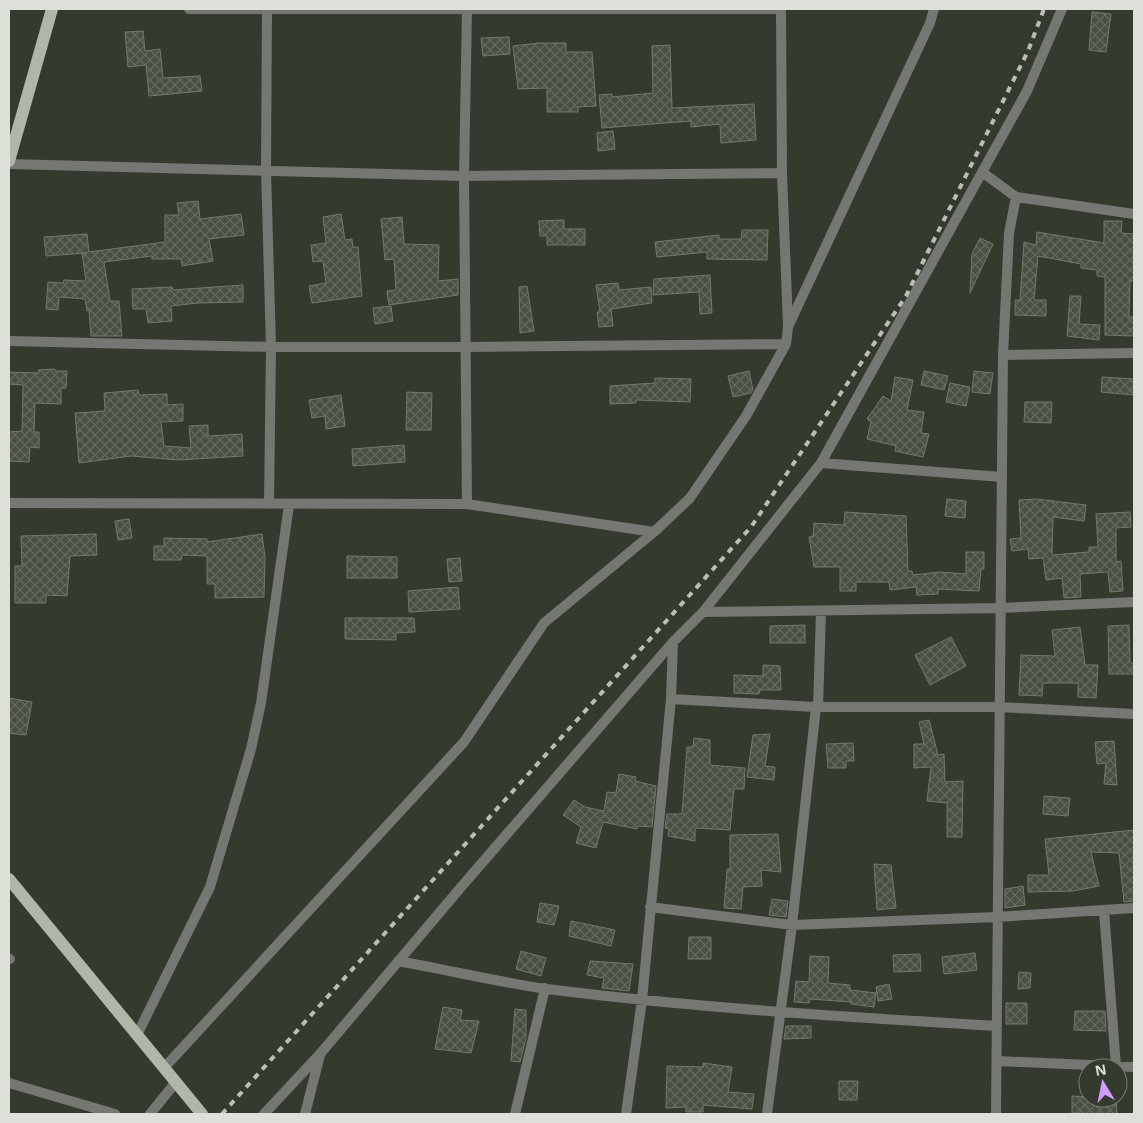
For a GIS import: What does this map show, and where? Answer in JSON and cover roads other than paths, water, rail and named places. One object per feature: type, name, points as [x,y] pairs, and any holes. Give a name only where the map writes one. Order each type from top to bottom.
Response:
[{"type":"main road","points":[[9,162],[52,9]]},
{"type":"main road","points":[[9,879],[202,1114]]},
{"type":"street","points":[[164,1068],[464,742],[544,623],[654,532],[690,498],[746,416],[786,344],[788,327],[782,173],[781,9],[190,9]]},
{"type":"street","points":[[467,9],[464,176],[467,504]]},
{"type":"street","points":[[788,327],[926,32],[934,9]]},
{"type":"street","points":[[264,1114],[320,1054],[673,642],[703,612],[821,463],[1027,91],[1062,9]]},
{"type":"street","points":[[267,10],[266,170],[271,347],[269,504]]},
{"type":"street","points":[[9,162],[464,176],[782,173]]},
{"type":"street","points":[[982,172],[1016,197],[1134,214]]},
{"type":"street","points":[[996,1114],[1003,355],[1009,233],[1016,197]]},
{"type":"street","points":[[9,341],[271,347],[786,344]]},
{"type":"street","points":[[1003,355],[1134,352]]},
{"type":"street","points":[[821,463],[1002,476]]},
{"type":"street","points":[[9,503],[467,504],[654,532]]},
{"type":"street","points":[[137,1035],[210,887],[251,749],[262,703],[289,505]]},
{"type":"street","points":[[703,612],[821,612],[1001,608],[1134,602]]},
{"type":"street","points":[[767,1114],[792,925],[817,707],[821,612]]},
{"type":"street","points":[[626,1114],[642,1000],[670,699],[673,642]]},
{"type":"street","points":[[670,699],[817,707],[999,708],[1134,714]]},
{"type":"street","points":[[650,907],[792,925],[997,917],[1134,908]]},
{"type":"street","points":[[1104,911],[1115,1058]]},
{"type":"street","points":[[398,961],[545,988],[642,1000],[779,1014],[997,1026]]},
{"type":"street","points":[[515,1114],[545,988]]},
{"type":"street","points":[[305,1114],[320,1054]]},
{"type":"street","points":[[997,1062],[1078,1065]]},
{"type":"street","points":[[150,1114],[176,1082]]},
{"type":"street","points":[[9,1083],[115,1114]]},
{"type":"railway","points":[[222,1114],[751,527],[906,296],[1028,51],[1044,9]]}]
